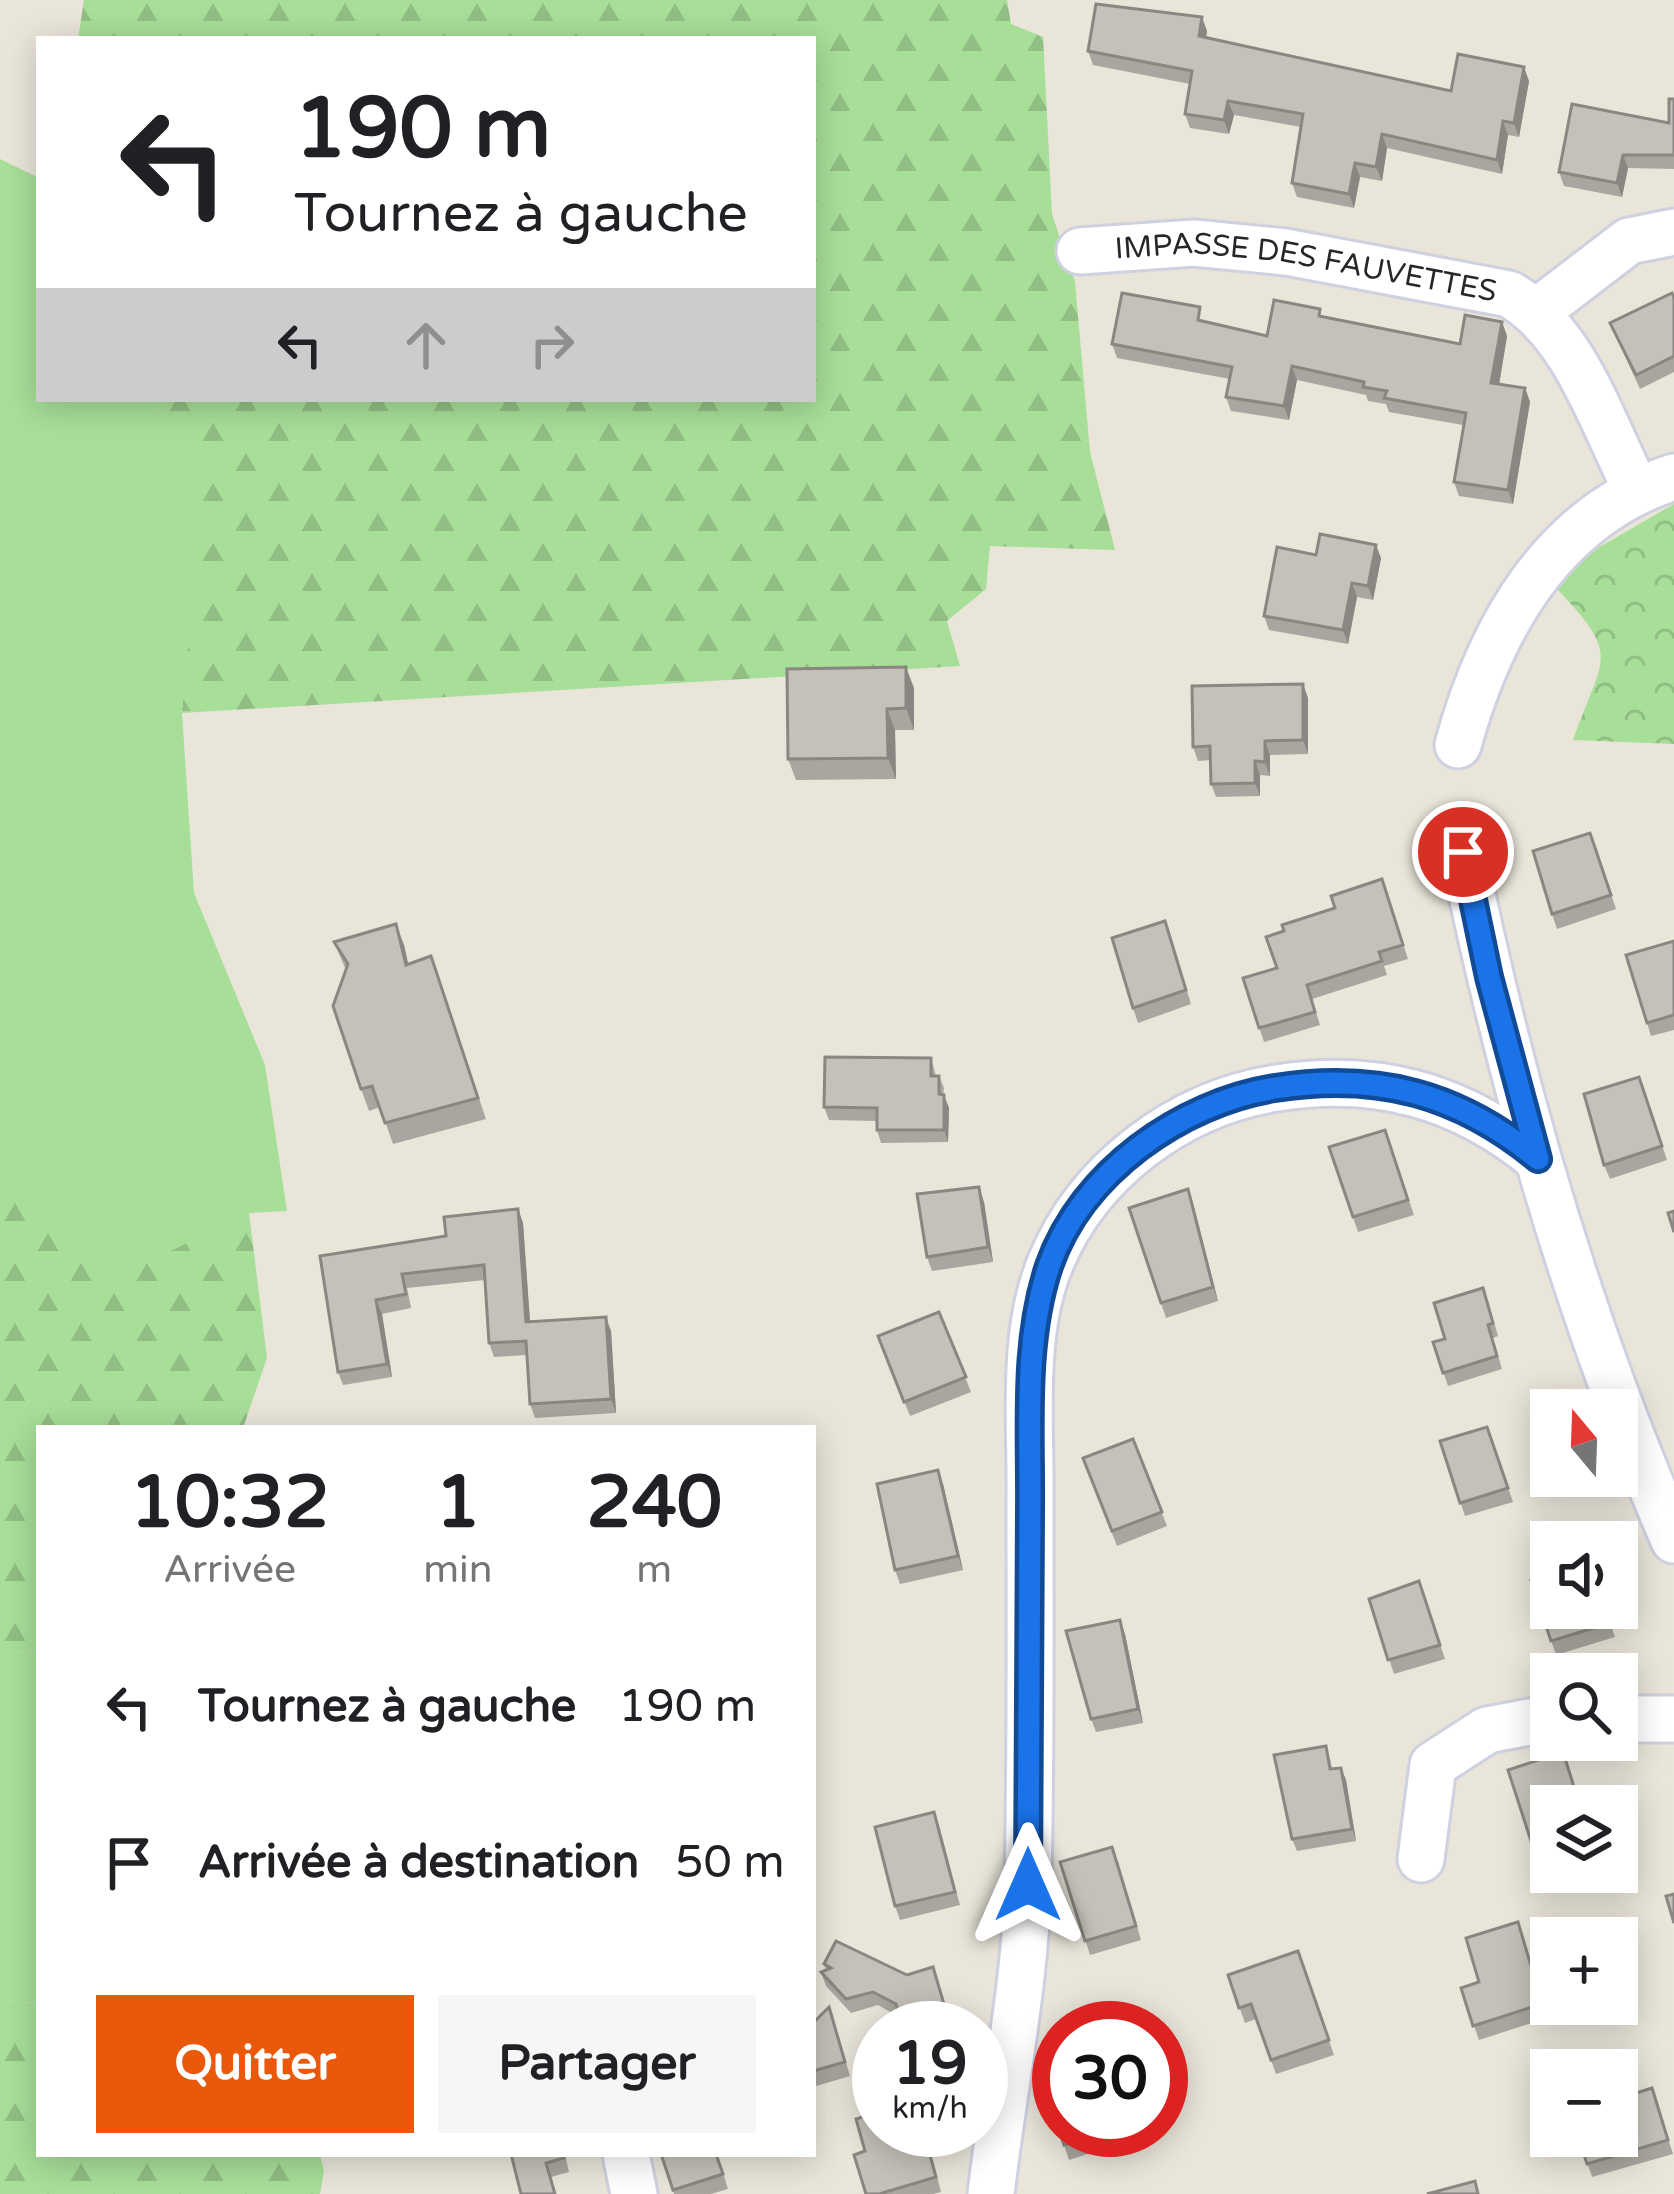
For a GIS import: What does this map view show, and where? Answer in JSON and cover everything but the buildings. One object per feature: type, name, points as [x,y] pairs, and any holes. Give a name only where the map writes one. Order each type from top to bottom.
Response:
[{"type":"street","points":[[1539,310],[1629,241],[1674,232]]},
{"type":"street","name":"IMPASSE DES FAUVETTES","points":[[1080,251],[1194,243],[1286,252],[1509,294],[1539,310],[1655,483]]},
{"type":"street","points":[[1458,745],[1477,677],[1519,596],[1583,526],[1655,483]]},
{"type":"street","points":[[1463,852],[1489,977],[1538,1159],[1645,1472],[1674,1540]]},
{"type":"street","points":[[991,2194],[1028,1885],[1031,1355],[1050,1265],[1097,1187],[1153,1138],[1196,1109],[1247,1093],[1336,1083],[1438,1096],[1495,1124],[1538,1159]]},
{"type":"street","points":[[1638,1718],[1674,1719]]},
{"type":"street","points":[[1421,1859],[1432,1765],[1487,1730],[1530,1722]]},
{"type":"street","points":[[627,2157],[634,2194]]},
{"type":"green space","points":[[84,0],[1007,0],[1011,24],[1043,37],[1052,214],[1075,282],[1090,452],[1115,550],[990,546],[986,589],[947,621],[960,666],[182,713],[206,452],[148,402],[816,402],[816,36],[78,36]]},
{"type":"green space","points":[[0,159],[36,177],[36,402],[149,402],[207,452],[182,713],[194,893],[265,1065],[287,1211],[249,1213],[114,1278],[0,1157]]},
{"type":"green space","points":[[1674,504],[1674,744],[1573,740],[1601,657],[1590,628],[1555,587],[1589,553]]},
{"type":"green space","points":[[0,1157],[114,1278],[249,1213],[267,1358],[244,1425],[36,1425],[36,1649],[0,1655]]},
{"type":"green space","points":[[36,1649],[36,2003],[0,2001],[0,1655]]},
{"type":"green space","points":[[0,2001],[36,2003],[36,2157],[321,2157],[324,2171],[320,2194],[0,2194]]},
{"type":"route","points":[[1028,1885],[1031,1355],[1050,1265],[1097,1187],[1153,1138],[1196,1109],[1247,1093],[1336,1083],[1438,1096],[1495,1124],[1538,1159],[1489,977],[1463,852]]}]
